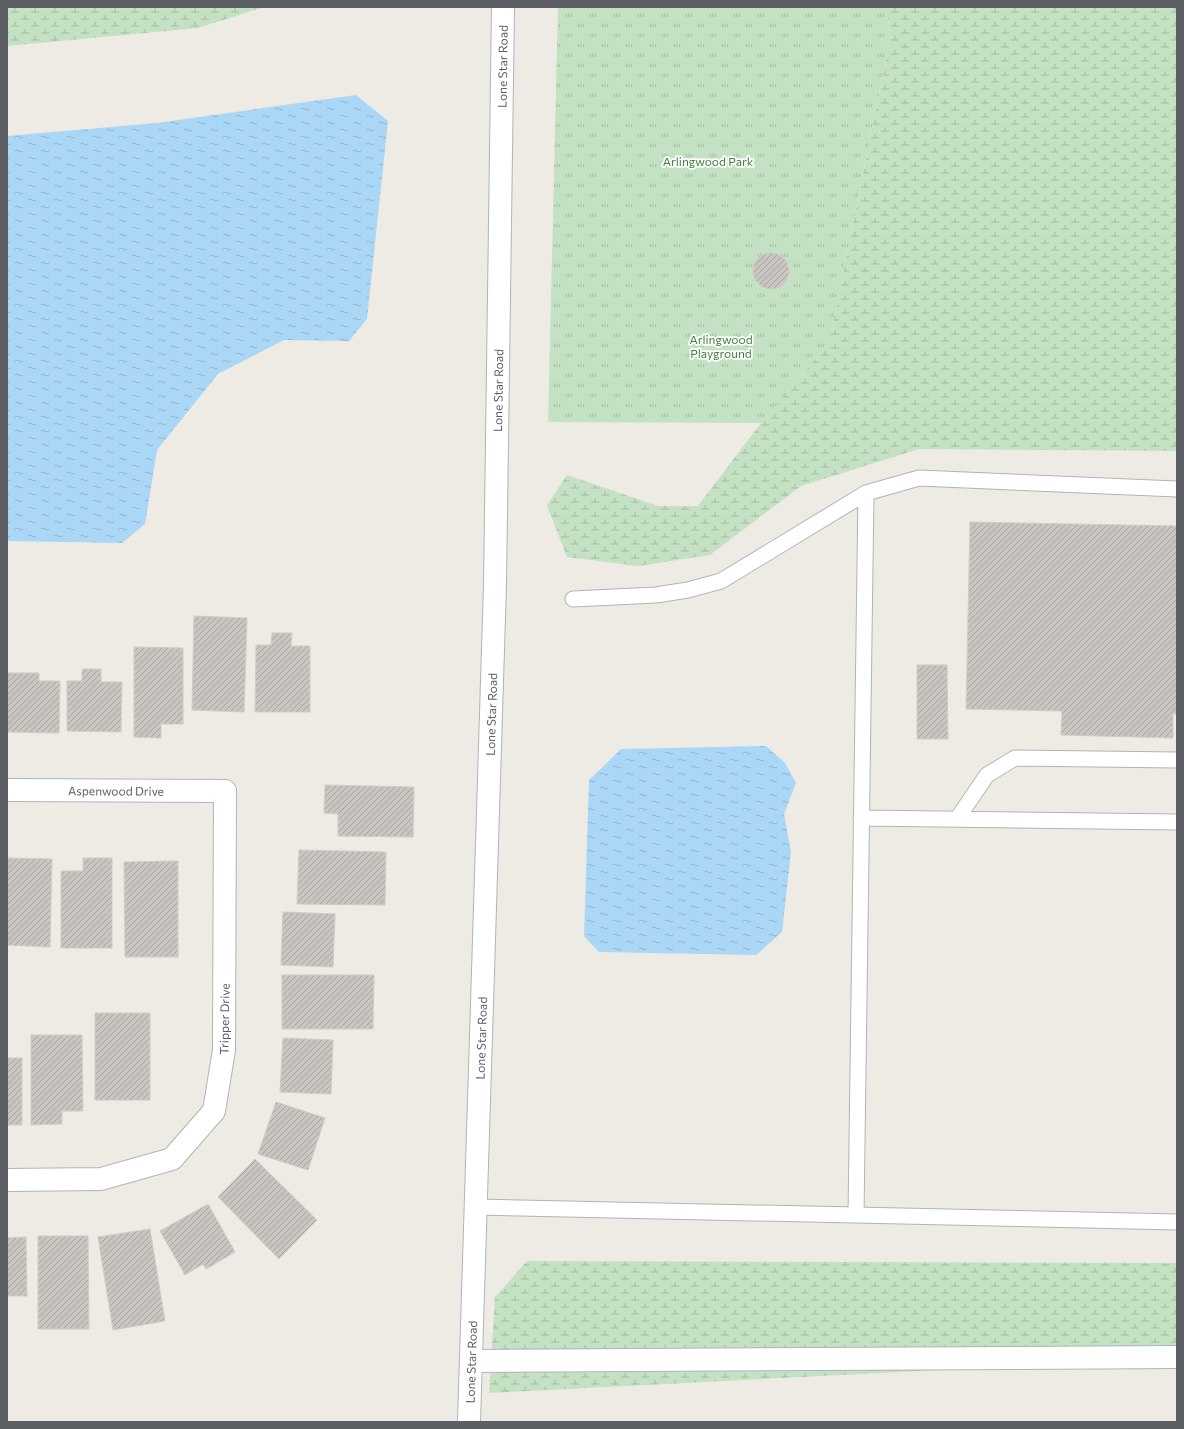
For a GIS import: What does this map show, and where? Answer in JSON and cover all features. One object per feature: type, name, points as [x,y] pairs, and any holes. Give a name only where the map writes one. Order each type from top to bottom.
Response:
[{"type":"street","name":"Lone Star Road","points":[[469,1422],[495,585],[503,7]]},
{"type":"street","name":"Aspenwood Drive","points":[[7,790],[225,791]]},
{"type":"street","name":"Tripper Drive","points":[[7,1180],[101,1179],[172,1159],[214,1111],[224,1050],[225,791]]},
{"type":"street","points":[[471,1361],[1177,1357]]},
{"type":"lane","points":[[573,599],[656,595],[688,590],[721,581],[866,493],[920,478],[1177,489]]},
{"type":"lane","points":[[856,1215],[866,493]]},
{"type":"lane","points":[[957,819],[986,775],[1015,758],[1177,760]]},
{"type":"lane","points":[[861,818],[1177,822]]},
{"type":"lane","points":[[476,1207],[1177,1222]]},
{"type":"green space","points":[[7,7],[264,7],[198,28],[7,46]]},
{"type":"green space","name":"Arlingwood Park","points":[[558,7],[885,7],[891,34],[829,343],[761,423],[548,422]]},
{"type":"green space","points":[[885,7],[1177,7],[1177,451],[919,449],[801,486],[710,555],[638,566],[567,557],[547,505],[567,475],[658,506],[698,506],[761,423],[829,343],[891,34]]},
{"type":"green space","points":[[527,1261],[1177,1263],[1177,1358],[489,1393],[495,1297]]},
{"type":"water","points":[[356,95],[388,121],[367,319],[349,341],[284,340],[218,374],[157,450],[145,524],[122,543],[7,541],[7,136],[157,123]]},
{"type":"water","points":[[766,746],[785,763],[796,783],[784,814],[791,852],[782,932],[756,955],[599,952],[584,936],[589,780],[621,749]]},
{"type":"building","points":[[775,253],[784,258],[788,264],[788,278],[784,284],[775,289],[767,289],[758,284],[754,278],[753,267],[758,258],[764,254]]},
{"type":"building","points":[[970,522],[1177,526],[1177,714],[1173,714],[1173,738],[1061,735],[1062,711],[966,709]]},
{"type":"building","points":[[194,616],[247,618],[244,712],[192,710]]},
{"type":"building","points":[[272,633],[292,633],[291,646],[310,646],[310,712],[255,712],[256,645],[271,645]]},
{"type":"building","points":[[134,647],[183,648],[183,724],[161,724],[161,738],[134,737]]},
{"type":"building","points":[[917,665],[947,665],[948,739],[917,739]]},
{"type":"building","points":[[82,669],[101,669],[101,682],[122,682],[121,732],[67,731],[67,681],[82,681]]},
{"type":"building","points":[[7,673],[39,673],[39,681],[60,681],[59,733],[7,732]]},
{"type":"building","points":[[325,785],[414,787],[413,837],[338,836],[338,814],[324,813]]},
{"type":"building","points":[[299,850],[386,852],[385,905],[297,904]]},
{"type":"building","points":[[7,858],[52,859],[50,947],[7,945]]},
{"type":"building","points":[[83,858],[112,858],[112,948],[61,948],[61,871],[83,871]]},
{"type":"building","points":[[178,861],[178,957],[125,957],[124,862]]},
{"type":"building","points":[[283,912],[335,914],[333,967],[281,965]]},
{"type":"building","points":[[282,975],[374,975],[373,1029],[282,1029]]},
{"type":"building","points":[[95,1013],[150,1013],[150,1100],[95,1100]]},
{"type":"building","points":[[31,1035],[82,1035],[83,1111],[62,1111],[62,1124],[31,1125]]},
{"type":"building","points":[[283,1038],[333,1040],[331,1094],[280,1092]]},
{"type":"building","points":[[7,1058],[22,1058],[22,1125],[7,1125]]},
{"type":"building","points":[[276,1102],[325,1118],[308,1170],[258,1154]]},
{"type":"building","points":[[255,1159],[317,1220],[279,1259],[218,1197]]},
{"type":"building","points":[[208,1204],[235,1252],[206,1269],[203,1264],[185,1275],[160,1231]]},
{"type":"building","points":[[150,1229],[165,1321],[113,1330],[98,1237]]},
{"type":"building","points":[[38,1236],[88,1236],[89,1329],[38,1329]]},
{"type":"building","points":[[26,1237],[27,1296],[7,1296],[7,1238]]},
{"type":"park label","name":"Arlingwood Playground","points":[[721,346]]}]
